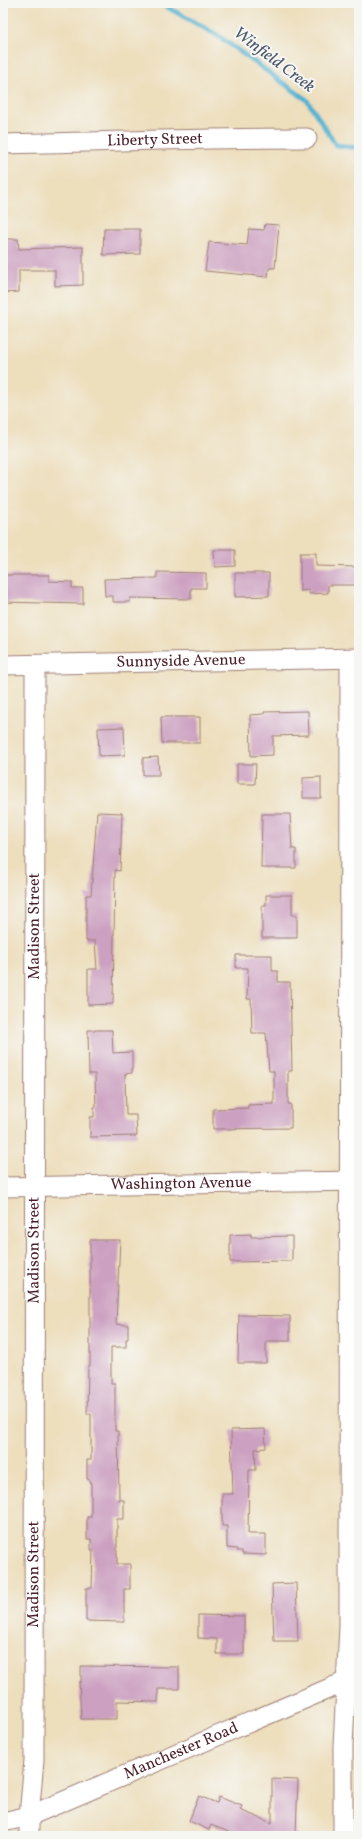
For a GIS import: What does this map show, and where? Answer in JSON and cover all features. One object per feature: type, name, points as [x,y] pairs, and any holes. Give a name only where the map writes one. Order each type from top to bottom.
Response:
[{"type":"street","name":"Liberty Street","points":[[3,144],[121,142],[164,139],[308,138]]},
{"type":"street","name":"Sunnyside Avenue","points":[[3,666],[354,658]]},
{"type":"street","points":[[342,1836],[352,1679],[348,1626],[354,1181],[354,658]]},
{"type":"street","name":"Madison Street","points":[[28,1836],[34,1760],[35,665]]},
{"type":"street","name":"Washington Avenue","points":[[3,1187],[354,1181]]},
{"type":"street","name":"Manchester Road","points":[[3,1822],[29,1816],[352,1679]]},
{"type":"building","points":[[265,224],[279,225],[275,268],[269,268],[268,277],[205,271],[209,242],[247,245],[249,229],[264,230]]},
{"type":"building","points":[[104,229],[140,229],[140,254],[103,255]]},
{"type":"building","points":[[3,239],[18,239],[19,249],[83,247],[83,285],[55,286],[55,270],[19,270],[19,292],[3,293]]},
{"type":"building","points":[[214,550],[235,550],[235,566],[215,567]]},
{"type":"building","points":[[300,553],[316,553],[316,566],[359,567],[359,585],[328,585],[328,593],[309,594],[309,590],[300,591]]},
{"type":"building","points":[[157,572],[206,573],[206,588],[191,588],[191,599],[130,598],[130,602],[113,602],[113,596],[105,596],[104,579],[157,578]]},
{"type":"building","points":[[235,573],[269,573],[269,596],[235,597]]},
{"type":"building","points":[[3,575],[49,575],[49,581],[72,582],[72,588],[83,588],[83,604],[3,602]]},
{"type":"building","points":[[308,711],[309,735],[273,736],[273,755],[251,756],[250,715],[264,714],[264,712]]},
{"type":"building","points":[[161,717],[200,717],[200,743],[162,743]]},
{"type":"building","points":[[124,727],[125,755],[99,756],[98,728]]},
{"type":"building","points":[[158,757],[159,775],[143,775],[143,758]]},
{"type":"building","points":[[237,764],[256,764],[255,784],[237,784]]},
{"type":"building","points":[[321,777],[321,798],[303,798],[303,778]]},
{"type":"building","points":[[97,812],[122,813],[120,871],[115,870],[113,1004],[88,1005],[88,969],[97,969],[95,941],[86,941],[86,895],[91,895]]},
{"type":"building","points":[[262,814],[290,814],[292,849],[296,849],[296,868],[261,868]]},
{"type":"building","points":[[266,895],[292,895],[292,915],[297,915],[297,938],[262,938],[262,905],[266,905]]},
{"type":"building","points":[[236,955],[272,955],[272,971],[278,971],[278,982],[290,982],[292,1071],[288,1071],[288,1104],[291,1104],[291,1128],[213,1129],[213,1109],[248,1108],[248,1105],[274,1104],[274,1071],[269,1071],[266,1033],[252,1033],[251,999],[247,999],[248,968],[236,968]]},
{"type":"building","points":[[88,1030],[112,1030],[113,1053],[132,1052],[132,1073],[125,1074],[126,1115],[136,1115],[137,1136],[90,1137],[90,1117],[94,1117],[94,1107],[96,1107],[95,1074],[89,1074]]},
{"type":"building","points":[[251,1234],[251,1237],[292,1236],[292,1261],[230,1262],[230,1235]]},
{"type":"building","points":[[90,1240],[120,1240],[116,1324],[128,1325],[128,1339],[126,1339],[126,1347],[111,1347],[111,1383],[115,1383],[115,1431],[118,1431],[119,1500],[124,1500],[124,1519],[117,1519],[117,1564],[130,1564],[130,1589],[124,1589],[124,1622],[86,1621],[86,1588],[92,1588],[93,1550],[91,1550],[91,1539],[87,1539],[87,1517],[91,1517],[91,1484],[90,1480],[87,1479],[87,1460],[91,1460],[91,1414],[87,1414],[88,1366],[90,1366]]},
{"type":"building","points":[[239,1315],[290,1316],[290,1341],[266,1341],[266,1363],[238,1363]]},
{"type":"building","points":[[265,1429],[266,1448],[255,1449],[256,1470],[249,1470],[248,1534],[266,1534],[266,1555],[242,1554],[242,1551],[237,1551],[237,1549],[227,1548],[227,1526],[222,1526],[222,1494],[233,1494],[231,1430]]},
{"type":"building","points":[[296,1583],[298,1641],[274,1641],[272,1584]]},
{"type":"building","points":[[198,1615],[244,1616],[244,1654],[217,1654],[217,1639],[198,1638]]},
{"type":"building","points":[[81,1666],[179,1667],[179,1689],[158,1689],[158,1702],[117,1701],[117,1719],[81,1719],[79,1682],[81,1682]]},
{"type":"building","points":[[272,1779],[298,1780],[296,1833],[302,1836],[239,1836],[211,1825],[209,1830],[189,1821],[199,1796],[217,1803],[219,1797],[242,1806],[240,1810],[272,1823]]},
{"type":"waterway","name":"Winfield Creek","points":[[160,3],[217,35],[307,100],[336,145],[359,148]]}]
